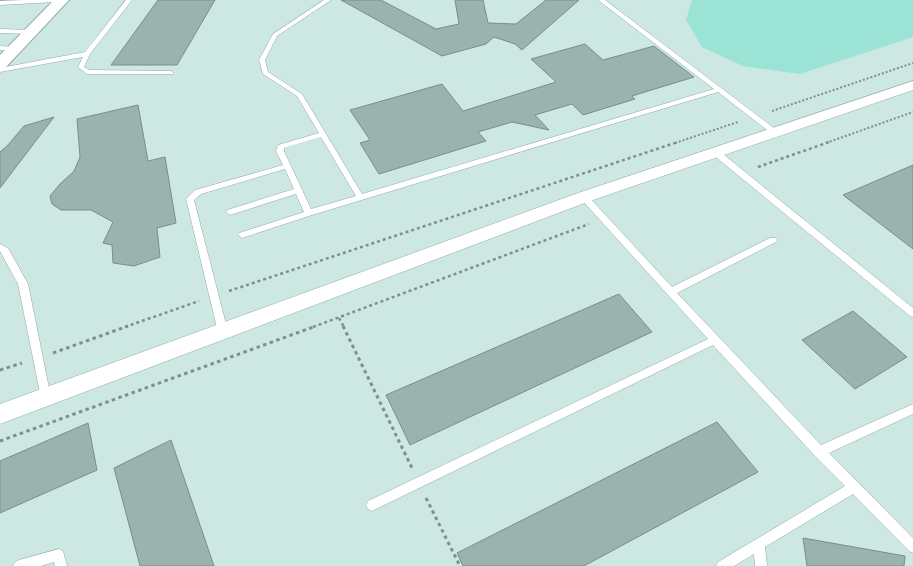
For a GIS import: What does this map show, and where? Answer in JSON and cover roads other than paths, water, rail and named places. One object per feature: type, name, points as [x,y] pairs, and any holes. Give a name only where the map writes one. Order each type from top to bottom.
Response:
[{"type":"main road","points":[[0,64],[62,0]]},
{"type":"street","points":[[0,414],[584,197],[913,85]]},
{"type":"lane","points":[[0,3],[55,0]]},
{"type":"lane","points":[[129,0],[87,54],[81,68],[86,72],[171,73]]},
{"type":"lane","points":[[328,0],[276,35],[262,60],[265,73],[278,82],[293,88],[300,95],[360,197]]},
{"type":"lane","points":[[601,0],[775,132]]},
{"type":"lane","points":[[0,31],[31,32]]},
{"type":"lane","points":[[0,48],[15,49]]},
{"type":"lane","points":[[0,70],[87,54]]},
{"type":"lane","points":[[242,235],[360,197],[719,90]]},
{"type":"lane","points":[[309,213],[280,151],[281,147],[322,134]]},
{"type":"lane","points":[[715,152],[913,313]]},
{"type":"lane","points":[[223,332],[190,199],[198,192],[287,166]]},
{"type":"lane","points":[[230,212],[299,190]]},
{"type":"lane","points":[[584,197],[714,340],[819,452],[913,547]]},
{"type":"lane","points":[[670,292],[773,240]]},
{"type":"lane","points":[[0,247],[5,250],[23,284],[46,398]]},
{"type":"lane","points":[[372,505],[714,340]]},
{"type":"lane","points":[[819,452],[913,409]]},
{"type":"lane","points":[[722,566],[853,488]]},
{"type":"lane","points":[[759,545],[761,566]]},
{"type":"lane","points":[[19,566],[59,555],[61,566]]}]
